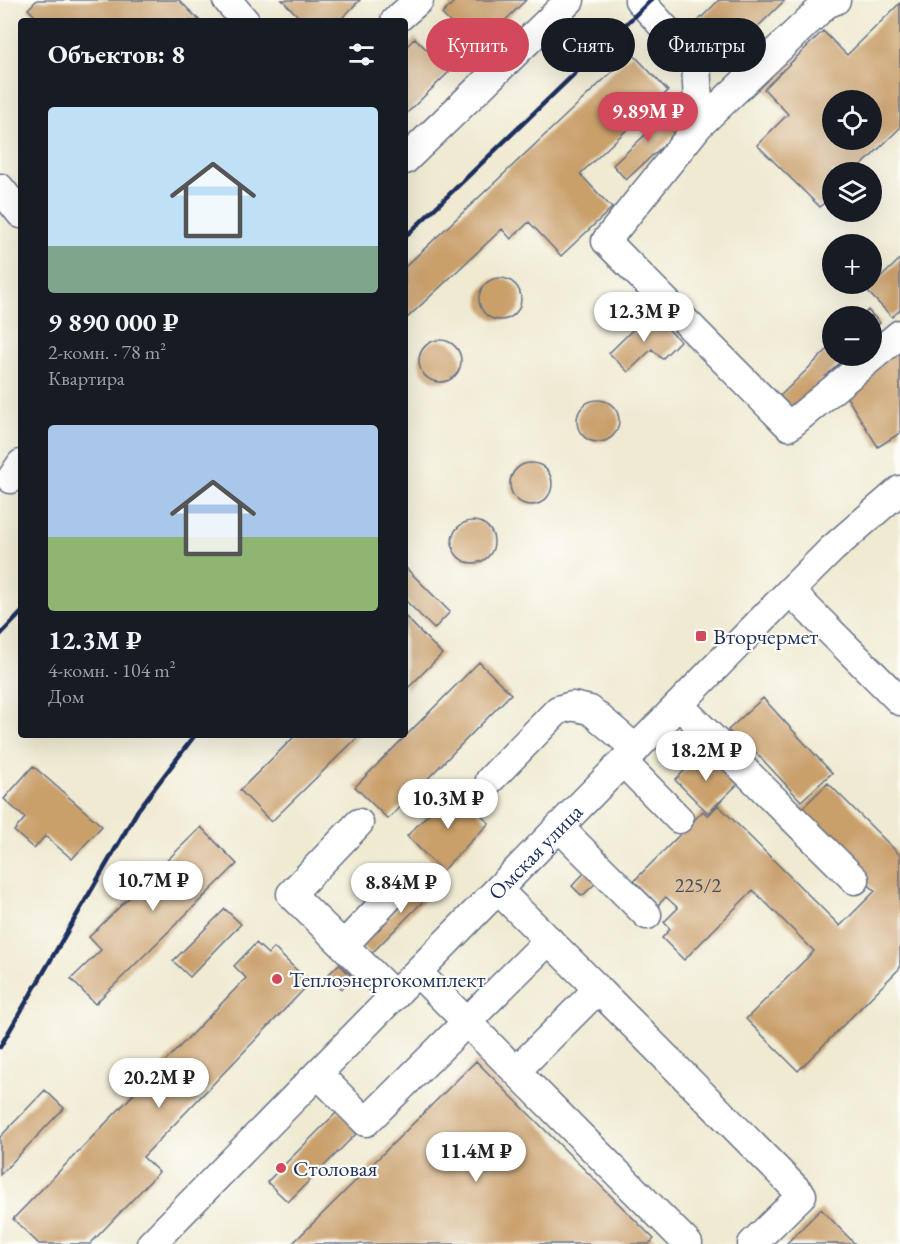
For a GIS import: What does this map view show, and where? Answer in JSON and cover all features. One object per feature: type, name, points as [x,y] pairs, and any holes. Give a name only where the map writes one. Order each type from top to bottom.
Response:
[{"type":"street","points":[[227,0],[242,18]]},
{"type":"street","points":[[398,18],[419,0]]},
{"type":"street","points":[[408,157],[570,0]]},
{"type":"street","points":[[639,0],[696,62],[699,125]]},
{"type":"street","points":[[836,0],[826,4],[699,125],[606,241],[789,426],[900,334]]},
{"type":"street","points":[[0,188],[18,210]]},
{"type":"street","name":"Омская улица","points":[[151,1244],[790,591],[832,549],[900,490]]},
{"type":"street","points":[[790,591],[900,701]]},
{"type":"street","points":[[679,705],[855,880]]},
{"type":"street","points":[[490,780],[558,710],[572,706],[590,710],[680,819]]},
{"type":"street","points":[[359,823],[291,894],[395,996]]},
{"type":"street","points":[[559,827],[647,915]]},
{"type":"street","points":[[344,945],[397,889]]},
{"type":"street","points":[[498,890],[802,1195],[752,1244]]},
{"type":"street","points":[[318,1074],[366,1122],[549,940]]},
{"type":"street","points":[[418,973],[688,1244]]},
{"type":"street","points":[[516,1071],[598,990]]},
{"type":"building","points":[[37,0],[179,0],[197,18],[37,18],[28,9]]},
{"type":"building","points":[[282,0],[360,0],[342,18],[300,18]]},
{"type":"building","points":[[456,0],[526,0],[508,18],[446,18],[442,14]]},
{"type":"building","points":[[719,0],[785,0],[766,19],[701,18]]},
{"type":"building","points":[[900,3],[900,128],[882,146],[882,90],[822,90],[822,150],[878,150],[865,162],[822,162],[822,205],[820,207],[757,145],[788,114],[764,89],[823,31],[847,55]]},
{"type":"building","points":[[415,38],[426,49],[426,72],[449,72],[408,112],[408,45]]},
{"type":"building","points":[[635,56],[647,69],[647,72],[650,72],[668,91],[580,174],[612,208],[561,256],[529,222],[511,239],[502,229],[408,317],[408,264],[612,72],[635,72]]},
{"type":"building","points":[[662,107],[682,128],[626,180],[613,165],[646,134],[641,128]]},
{"type":"building","points":[[900,259],[900,310],[892,317],[870,294],[882,294],[882,276]]},
{"type":"building","points":[[500,278],[508,279],[515,284],[520,291],[520,307],[515,314],[508,319],[500,320],[492,319],[485,314],[480,307],[479,299],[480,291],[485,284],[492,279]]},
{"type":"building","points":[[651,312],[680,341],[662,359],[652,349],[628,372],[609,353]]},
{"type":"building","points":[[440,340],[448,341],[455,346],[460,353],[460,369],[455,376],[448,381],[440,382],[432,381],[425,376],[420,369],[419,361],[420,353],[425,346],[432,341]]},
{"type":"building","points":[[900,351],[900,433],[878,447],[841,388],[876,366],[882,366],[882,362]]},
{"type":"building","points":[[822,355],[822,366],[837,366],[792,409],[780,396]]},
{"type":"building","points":[[598,400],[606,401],[613,406],[618,413],[618,429],[613,436],[606,441],[598,442],[590,441],[583,436],[578,429],[577,421],[578,413],[583,406],[590,401]]},
{"type":"building","points":[[531,463],[539,464],[546,469],[551,476],[551,492],[546,499],[539,504],[531,505],[523,504],[516,499],[511,492],[510,484],[511,476],[516,469],[523,464]]},
{"type":"building","points":[[473,521],[481,522],[488,527],[493,534],[493,550],[488,557],[481,562],[473,563],[465,562],[458,557],[453,550],[452,542],[453,534],[458,527],[465,522]]},
{"type":"building","points":[[408,570],[450,612],[434,629],[408,603]]},
{"type":"building","points":[[408,619],[442,654],[408,688]]},
{"type":"building","points":[[479,662],[511,694],[388,819],[355,787],[404,738],[408,738],[408,734]]},
{"type":"building","points":[[763,698],[832,773],[801,801],[748,744],[744,748],[728,730]]},
{"type":"building","points":[[293,738],[357,738],[271,822],[240,790]]},
{"type":"building","points":[[705,750],[738,784],[708,813],[675,780]]},
{"type":"building","points":[[33,766],[102,826],[72,859],[45,836],[34,849],[14,831],[25,818],[4,799]]},
{"type":"building","points":[[828,783],[900,855],[900,968],[798,1071],[746,1019],[814,951],[753,890],[684,960],[662,938],[670,929],[664,922],[678,908],[666,897],[658,905],[634,881],[703,811],[708,816],[718,805],[840,926],[875,891],[797,813]]},
{"type":"building","points":[[454,788],[489,823],[442,871],[407,836]]},
{"type":"building","points":[[201,827],[237,864],[95,1004],[71,979],[101,950],[89,937]]},
{"type":"building","points":[[586,871],[597,882],[582,896],[572,886]]},
{"type":"building","points":[[434,872],[443,881],[370,955],[360,946]]},
{"type":"building","points":[[225,909],[241,924],[190,977],[173,961]]},
{"type":"building","points":[[256,943],[268,954],[274,948],[310,983],[143,1157],[159,1172],[90,1244],[39,1244],[13,1219],[246,978],[234,966]]},
{"type":"building","points":[[339,964],[353,978],[342,989],[328,975]]},
{"type":"building","points":[[476,1061],[654,1239],[649,1244],[292,1244]]},
{"type":"building","points":[[45,1090],[64,1108],[0,1175],[0,1137]]},
{"type":"building","points":[[339,1110],[359,1131],[288,1202],[267,1182]]},
{"type":"building","points":[[821,1209],[855,1244],[786,1244]]},
{"type":"railway","points":[[408,234],[651,0]]},
{"type":"railway","points":[[0,635],[18,616]]},
{"type":"railway","points":[[0,1047],[138,810],[193,738]]},
{"type":"place","name":"Вторчермет","points":[[701,636]]},
{"type":"place","name":"Теплоэнергокомплект","points":[[277,979]]},
{"type":"place","name":"Столовая","points":[[281,1168]]}]
